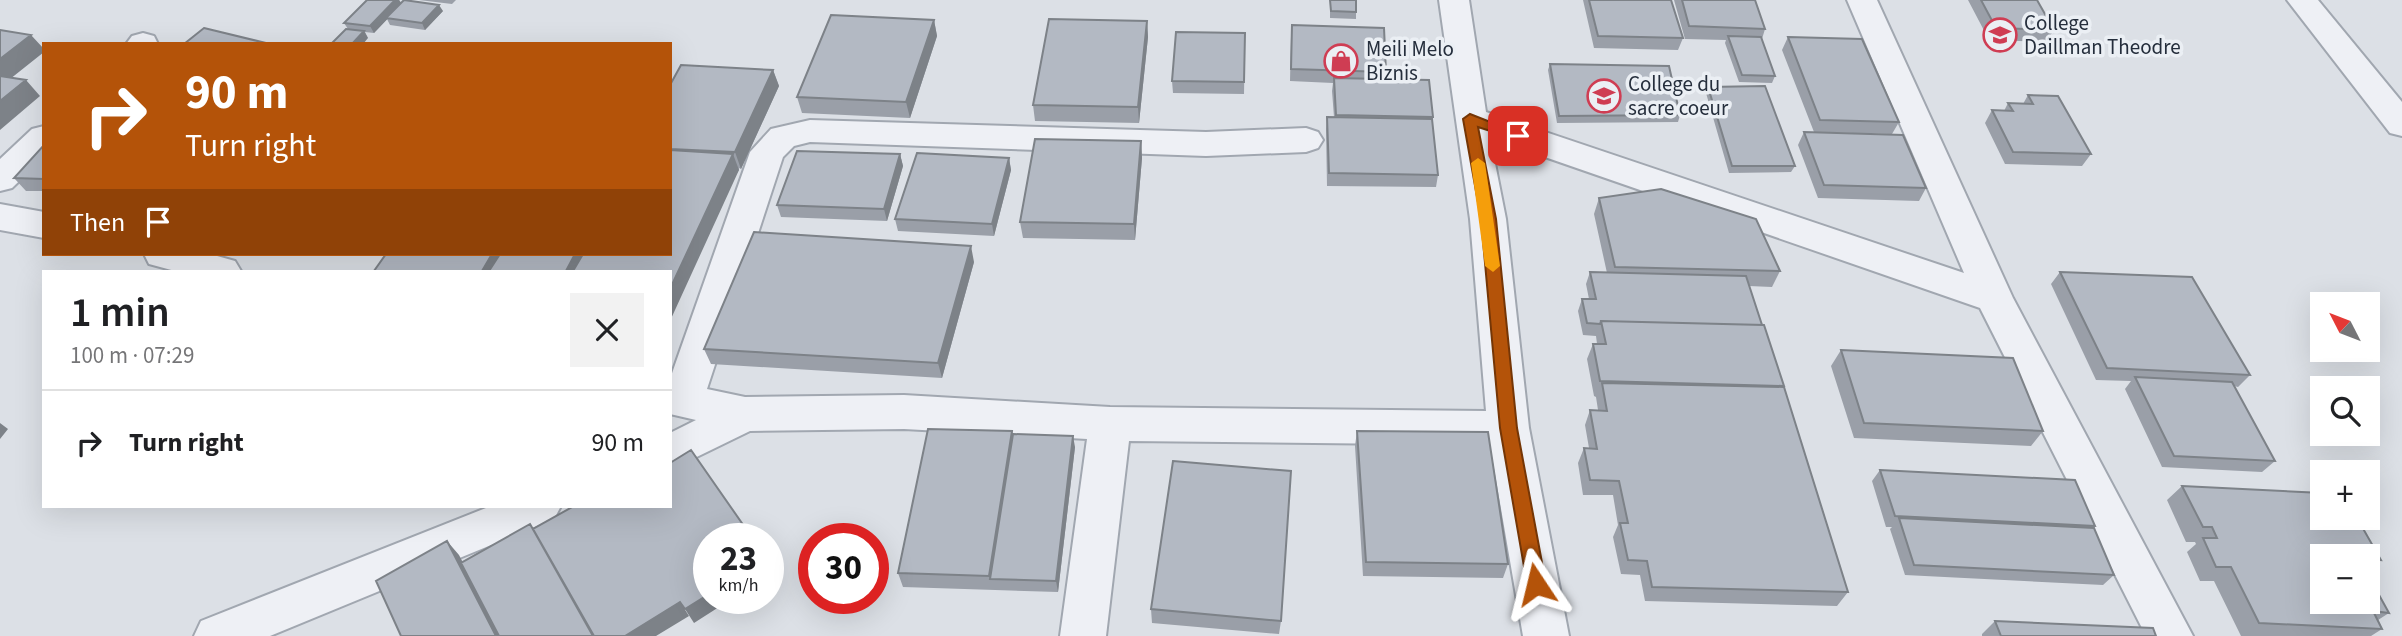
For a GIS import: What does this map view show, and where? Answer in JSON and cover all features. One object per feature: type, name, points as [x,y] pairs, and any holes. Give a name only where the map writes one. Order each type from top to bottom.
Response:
[{"type":"street","points":[[1454,0],[1470,119],[1488,219],[1508,428],[1546,636]]},
{"type":"street","points":[[1862,0],[1994,298],[2170,636]]},
{"type":"street","points":[[2302,0],[2402,125]]},
{"type":"street","points":[[1470,119],[1994,298]]},
{"type":"street","points":[[1306,140],[1206,144],[810,131],[783,138],[767,152],[677,399],[745,414],[904,412],[1110,424],[1508,428]]},
{"type":"street","points":[[0,179],[42,139]]},
{"type":"street","points":[[0,217],[42,225]]},
{"type":"street","points":[[169,256],[218,270]]},
{"type":"street","points":[[672,452],[745,414]]},
{"type":"street","points":[[1083,636],[1110,424]]},
{"type":"street","points":[[217,636],[534,508]]},
{"type":"building","points":[[367,0],[395,0],[370,26],[344,23]]},
{"type":"building","points":[[404,0],[439,5],[422,23],[386,18]]},
{"type":"building","points":[[1330,0],[1356,0],[1356,12],[1331,11]]},
{"type":"building","points":[[1589,0],[1671,0],[1683,38],[1598,36]]},
{"type":"building","points":[[1682,0],[1755,0],[1765,29],[1689,26]]},
{"type":"building","points":[[1981,0],[2037,0],[2054,30],[1996,28]]},
{"type":"building","points":[[831,15],[934,20],[906,102],[797,97]]},
{"type":"building","points":[[1049,19],[1147,21],[1138,107],[1033,105]]},
{"type":"building","points":[[1292,25],[1384,28],[1386,72],[1291,69]]},
{"type":"building","points":[[204,28],[262,42],[186,42]]},
{"type":"building","points":[[346,29],[364,31],[354,42],[333,42]]},
{"type":"building","points":[[0,30],[31,35],[0,59]]},
{"type":"building","points":[[1176,32],[1245,33],[1244,82],[1172,81]]},
{"type":"building","points":[[1728,36],[1761,37],[1775,76],[1742,75]]},
{"type":"building","points":[[1788,37],[1862,39],[1899,122],[1820,120]]},
{"type":"building","points":[[1550,64],[1669,66],[1680,115],[1559,116]]},
{"type":"building","points":[[681,65],[773,70],[735,152],[672,149],[672,81]]},
{"type":"building","points":[[0,76],[26,80],[0,101]]},
{"type":"building","points":[[1334,78],[1429,80],[1433,117],[1336,115]]},
{"type":"building","points":[[1765,86],[1795,166],[1732,166],[1708,87]]},
{"type":"building","points":[[2028,95],[2058,96],[2091,154],[2013,152],[1992,110],[2013,111],[2008,103],[2033,104]]},
{"type":"building","points":[[1327,117],[1432,119],[1438,175],[1329,173]]},
{"type":"building","points":[[1804,132],[1903,135],[1926,188],[1824,185]]},
{"type":"building","points":[[1035,139],[1141,141],[1134,224],[1020,222]]},
{"type":"building","points":[[42,147],[42,179],[14,178]]},
{"type":"building","points":[[672,150],[733,154],[672,285],[672,270],[574,270],[582,256],[672,256]]},
{"type":"building","points":[[797,151],[900,154],[884,209],[777,205]]},
{"type":"building","points":[[917,153],[1009,158],[992,224],[895,219]]},
{"type":"building","points":[[1661,189],[1756,219],[1780,271],[1615,267],[1599,198]]},
{"type":"building","points":[[754,232],[971,246],[938,363],[704,349]]},
{"type":"building","points":[[385,256],[491,256],[483,270],[375,270]]},
{"type":"building","points":[[499,256],[574,256],[567,270],[490,270]]},
{"type":"building","points":[[1590,272],[1746,276],[1762,325],[1601,321],[1600,324],[1587,323],[1582,299],[1596,299]]},
{"type":"building","points":[[2060,272],[2192,277],[2250,375],[2107,368]]},
{"type":"building","points":[[1601,321],[1764,325],[1784,386],[1600,381],[1593,344],[1606,344]]},
{"type":"building","points":[[1841,350],[2013,358],[2043,431],[1864,423]]},
{"type":"building","points":[[2135,377],[2232,382],[2275,461],[2174,456]]},
{"type":"building","points":[[1602,383],[1784,387],[1848,592],[1652,587],[1647,561],[1628,560],[1620,523],[1628,523],[1619,481],[1590,480],[1584,448],[1597,449],[1590,410],[1607,411]]},
{"type":"building","points":[[928,429],[1012,431],[989,576],[898,573]]},
{"type":"building","points":[[1357,431],[1488,432],[1508,564],[1366,562]]},
{"type":"building","points":[[1013,434],[1073,436],[1056,581],[990,579]]},
{"type":"building","points":[[691,450],[742,523],[693,523],[693,604],[685,609],[680,602],[625,636],[594,636],[533,529],[570,508],[672,508],[672,462]]},
{"type":"building","points":[[1173,461],[1291,471],[1281,621],[1151,609]]},
{"type":"building","points":[[1880,470],[2075,480],[2095,526],[1895,516]]},
{"type":"building","points":[[2182,486],[2310,492],[2310,530],[2364,530],[2372,544],[2310,544],[2310,614],[2374,614],[2382,629],[2259,623],[2231,567],[2216,567],[2203,538],[2217,538],[2212,527],[2203,527]]},
{"type":"building","points":[[1899,518],[2094,528],[2114,575],[1914,565]]},
{"type":"building","points":[[530,524],[593,636],[499,636],[461,563]]},
{"type":"building","points":[[447,541],[496,636],[401,636],[376,581]]},
{"type":"building","points":[[2380,597],[2389,613],[2380,612]]},
{"type":"building","points":[[1995,621],[2153,628],[2156,636],[2001,636]]},
{"type":"slow traffic","points":[[1478,163],[1493,266]]},
{"type":"place","name":"College Daillman Theodre","points":[[2000,35]]},
{"type":"place","name":"Meili Melo Biznis","points":[[1341,61]]},
{"type":"place","name":"College du sacre coeur","points":[[1604,96]]},
{"type":"route","points":[[1518,136],[1470,119],[1488,219],[1508,428],[1536,584]]}]
